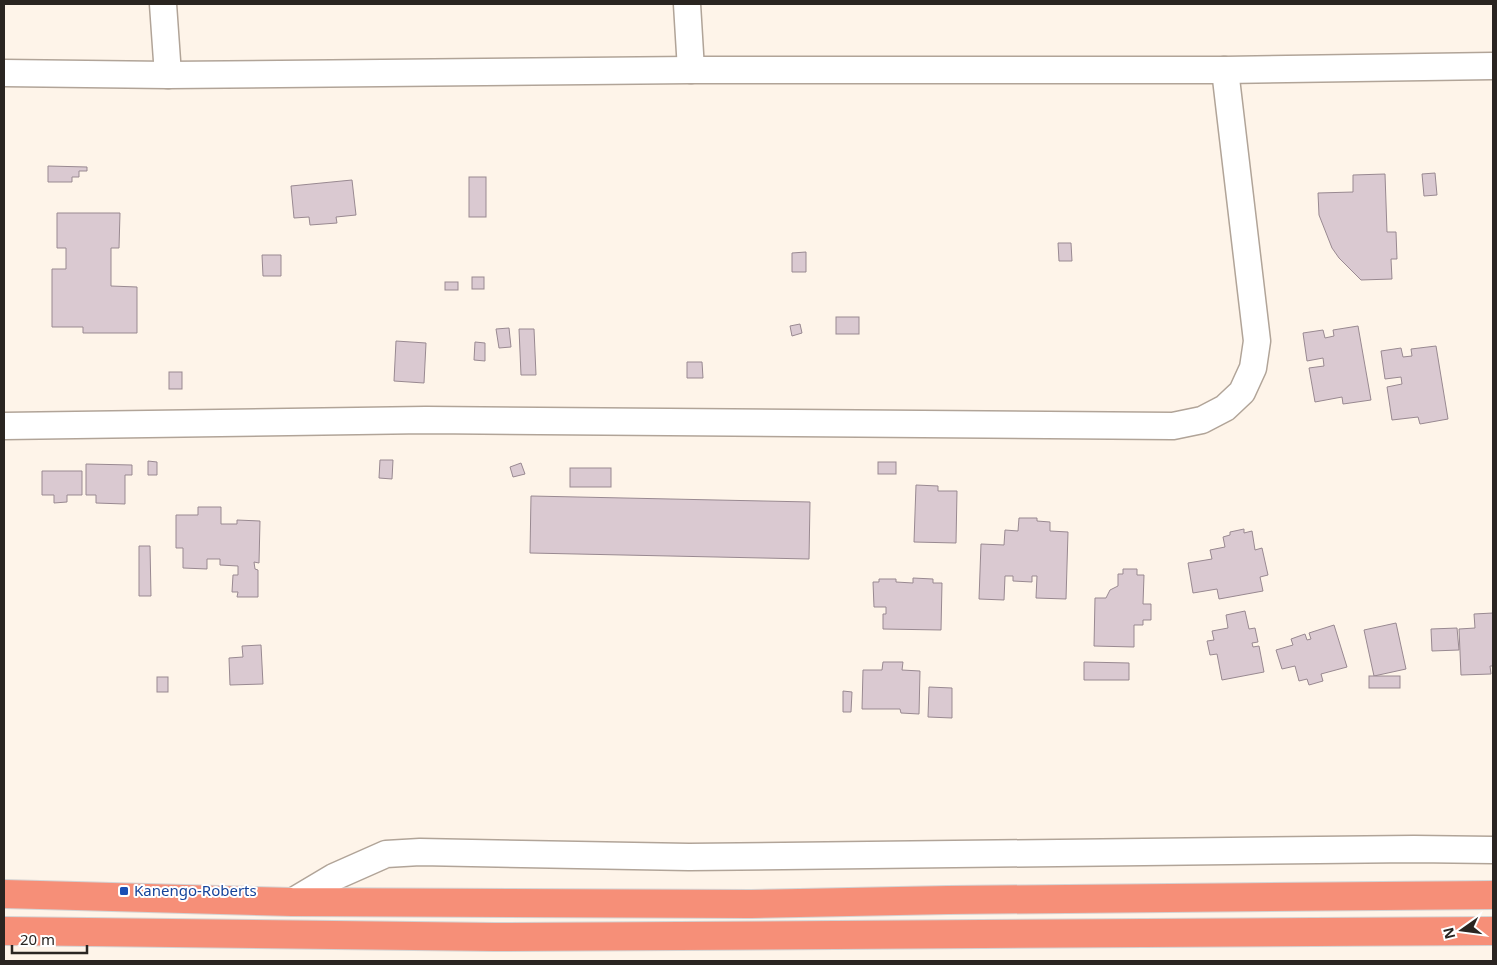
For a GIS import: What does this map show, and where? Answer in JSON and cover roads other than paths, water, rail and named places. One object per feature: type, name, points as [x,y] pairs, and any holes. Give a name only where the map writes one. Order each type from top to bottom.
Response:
[{"type":"highway","points":[[4,894],[292,902],[751,904],[948,900],[1493,895]]},
{"type":"highway","points":[[4,931],[494,937],[1493,931]]},
{"type":"street","points":[[163,4],[168,75]]},
{"type":"street","points":[[687,4],[691,70]]},
{"type":"street","points":[[4,73],[168,75],[691,70],[1225,70],[1493,66]]},
{"type":"street","points":[[4,426],[426,420],[1173,426],[1202,420],[1225,408],[1242,392],[1253,368],[1257,341],[1225,70]]},
{"type":"street","points":[[292,902],[334,878],[386,854],[420,852],[689,857],[1414,849],[1493,850]]},
{"type":"place","name":"Kanengo-Roberts","points":[[124,891]]}]
